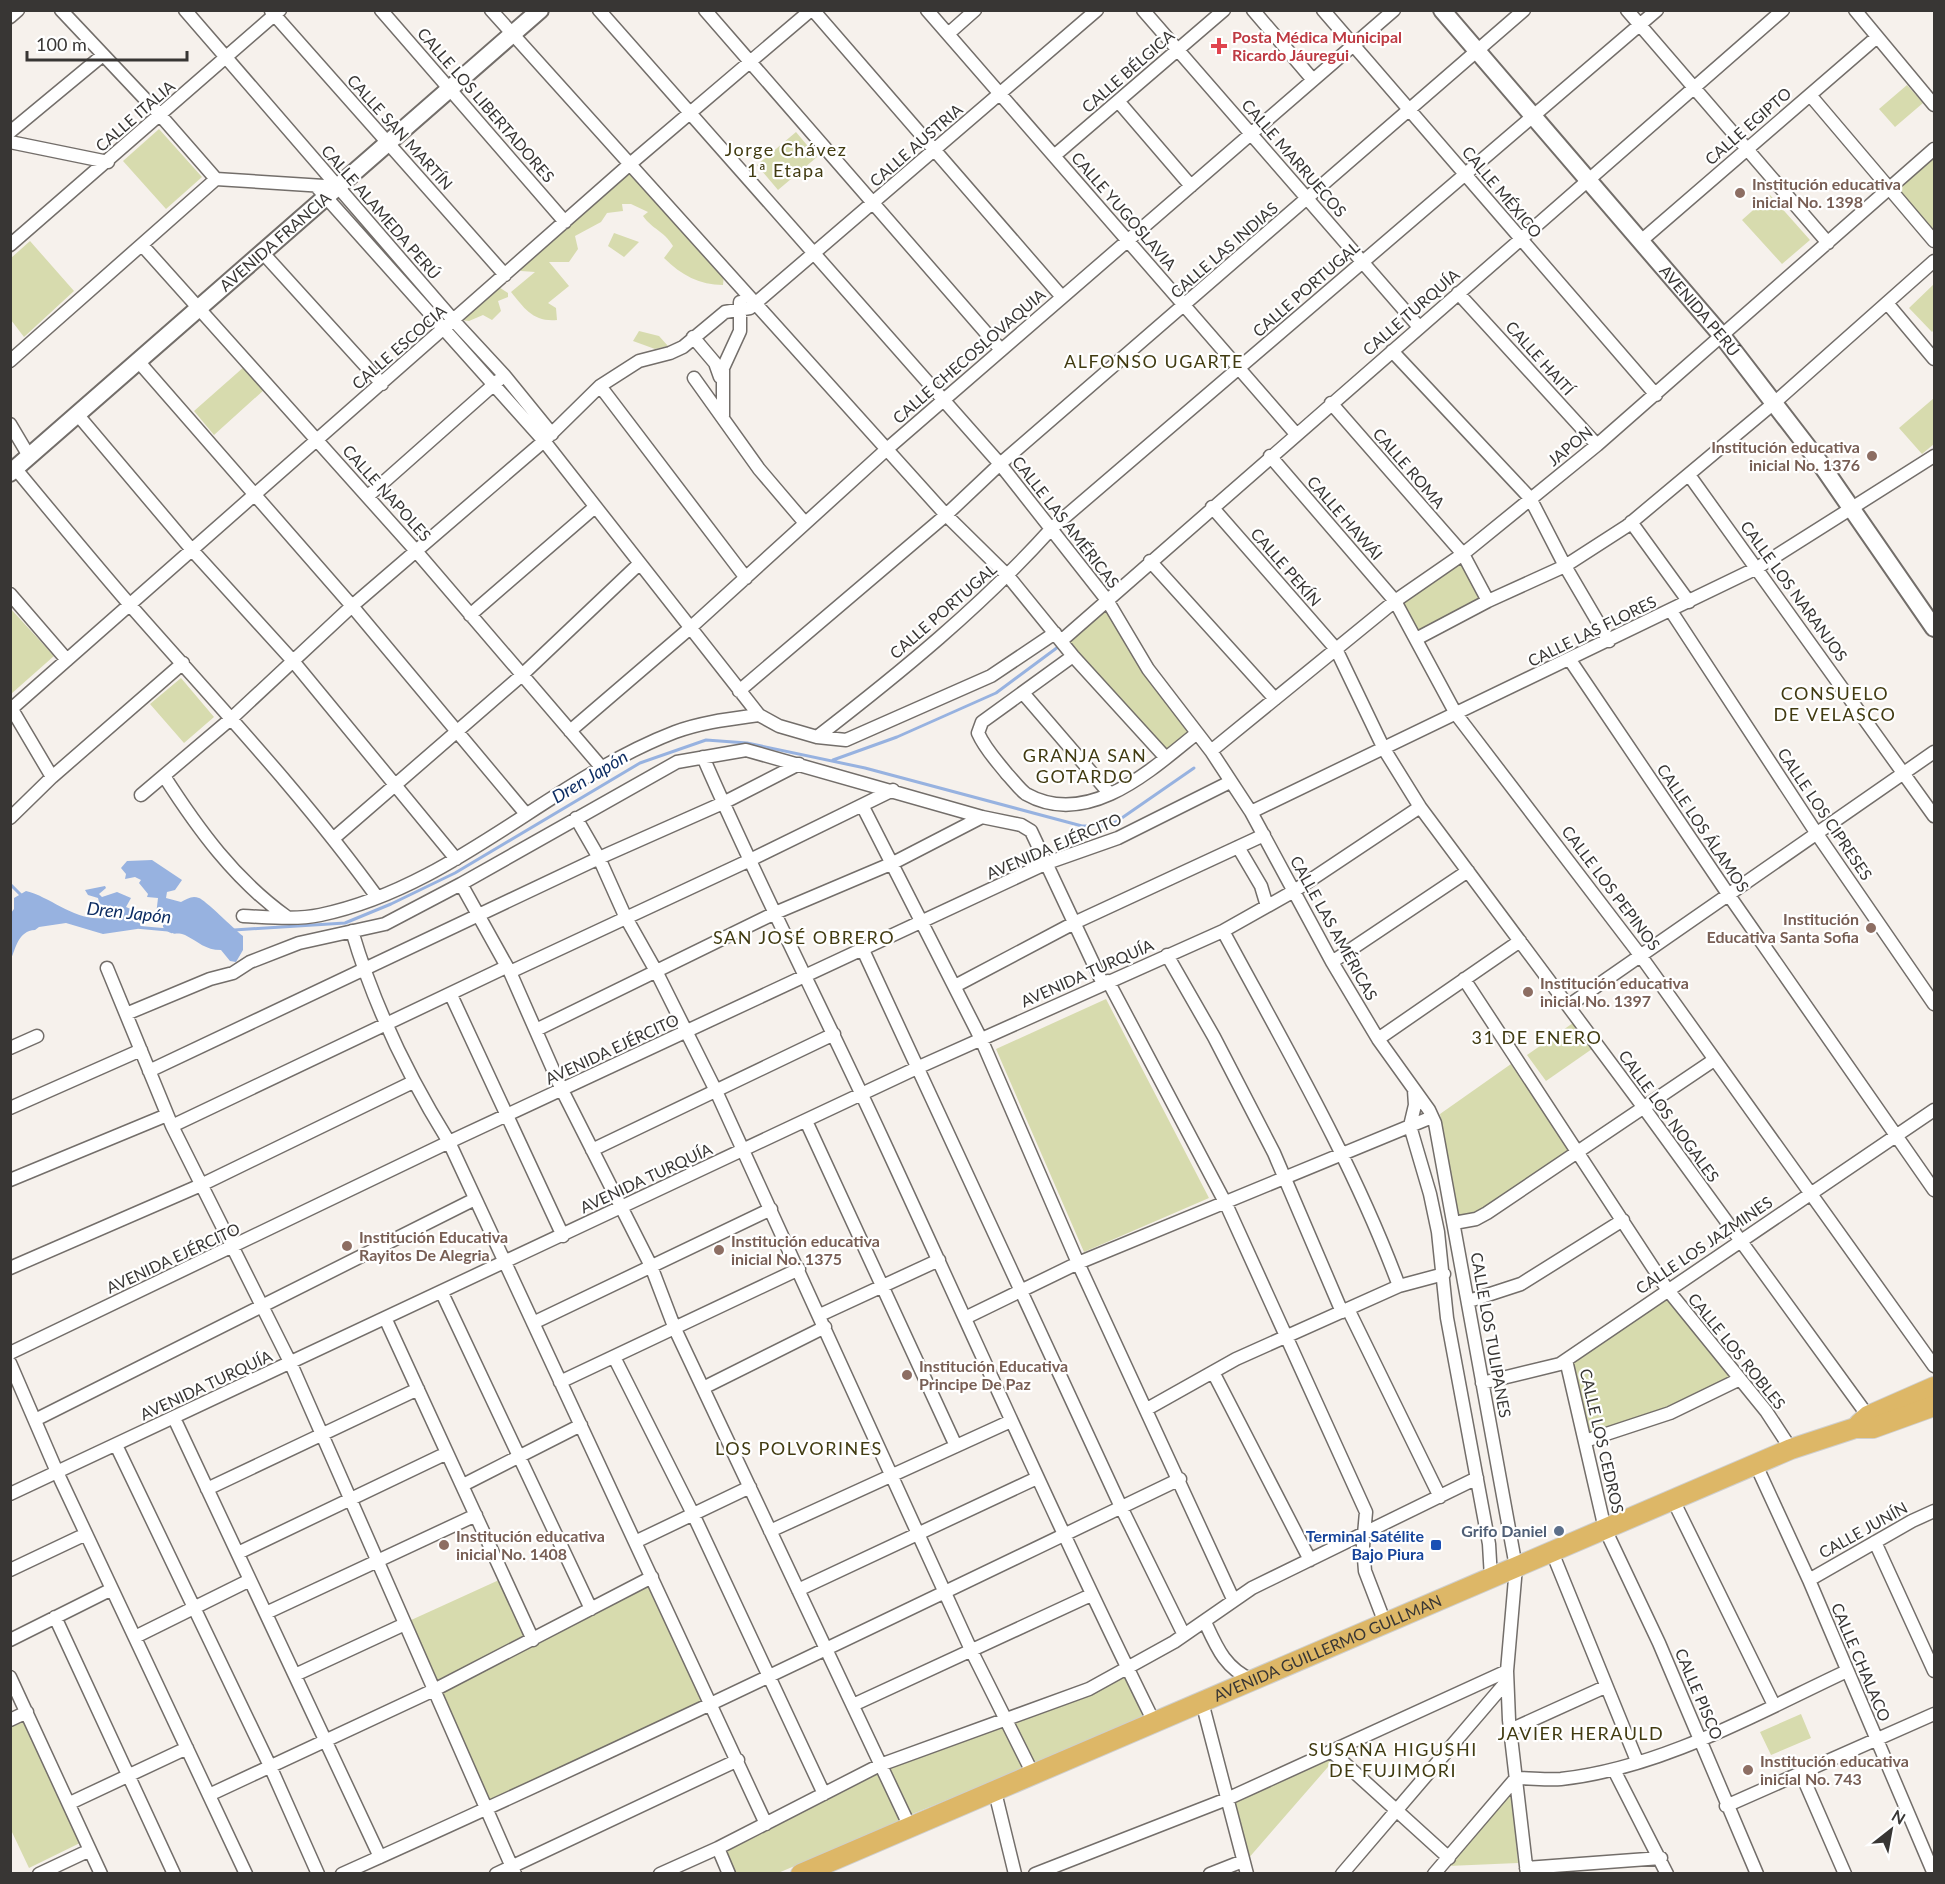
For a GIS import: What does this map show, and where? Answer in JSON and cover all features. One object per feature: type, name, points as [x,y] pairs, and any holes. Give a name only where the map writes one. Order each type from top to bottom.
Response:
[{"type":"main road","name":"AVENIDA GUILLERMO GULLMAN","points":[[808,1872],[1791,1449],[1862,1422],[1935,1387]]},
{"type":"main road","name":"AVENIDA GUILLERMO GULLMAN","points":[[1862,1422],[1873,1428],[1935,1406]]},
{"type":"street","points":[[10,17],[18,10]]},
{"type":"street","points":[[61,10],[161,116],[216,179],[326,189]]},
{"type":"street","name":"CALLE ALAMEDA PERÚ","points":[[185,10],[226,58],[326,189],[499,379],[548,438],[595,507],[759,715]]},
{"type":"street","name":"CALLE LOS LIBERTADORES","points":[[381,10],[565,222]]},
{"type":"street","points":[[492,10],[946,515],[1008,576],[1074,656],[1166,758]]},
{"type":"street","name":"AVENIDA FRANCIA","points":[[13,470],[262,252],[326,189],[387,142],[540,10]]},
{"type":"street","name":"CALLE LAS AMÉRICAS","points":[[599,10],[689,115],[1000,464],[1107,600],[1148,669],[1211,751],[1251,812],[1332,962],[1378,1039],[1431,1114]]},
{"type":"street","points":[[705,10],[1001,350]]},
{"type":"street","points":[[812,10],[1062,297]]},
{"type":"street","name":"CALLE ESCOCIA","points":[[11,708],[630,164],[812,10]]},
{"type":"street","name":"CALLE YUGOSLAVIA","points":[[927,10],[1296,434]]},
{"type":"street","points":[[948,34],[975,10]]},
{"type":"street","name":"CALLE AUSTRIA","points":[[141,795],[233,717],[352,606],[548,438],[600,386],[639,361],[670,353],[725,312],[742,309],[755,303],[1097,10]]},
{"type":"street","name":"CALLE MARRUECOS","points":[[1143,10],[1419,327]]},
{"type":"street","name":"CALLE BÉLGICA","points":[[1054,156],[1224,10]]},
{"type":"street","points":[[1253,10],[1313,80]]},
{"type":"street","name":"CALLE MÉXICO","points":[[1323,10],[1656,395]]},
{"type":"street","name":"CALLE CHECOSLOVAQUIA","points":[[570,731],[689,629],[943,400],[1394,10]]},
{"type":"street","name":"AVENIDA PERÚ","points":[[1442,10],[1723,337],[1851,508],[1935,628]]},
{"type":"street","name":"CALLE LAS INDIAS","points":[[739,691],[946,515],[1000,464],[1524,10]]},
{"type":"street","points":[[1627,10],[1828,243]]},
{"type":"street","name":"CALLE PORTUGAL","points":[[817,737],[880,688],[1008,576],[1052,528],[1657,10]]},
{"type":"street","name":"CALLE TURQUÍA","points":[[759,715],[779,726],[817,737],[846,740],[871,731],[991,676],[1058,637],[1107,600],[1783,10]]},
{"type":"street","points":[[1855,10],[1935,105]]},
{"type":"street","name":"CALLE ITALIA","points":[[10,245],[161,116],[275,12]]},
{"type":"street","name":"CALLE SAN MARTÍN","points":[[275,12],[505,275]]},
{"type":"street","name":"CALLE EGIPTO","points":[[1642,240],[1746,148],[1878,37]]},
{"type":"street","points":[[11,133],[103,55]]},
{"type":"street","points":[[1810,94],[1935,242]]},
{"type":"street","points":[[1118,101],[1191,186]]},
{"type":"street","points":[[11,133],[108,162]]},
{"type":"street","name":"JAPON","points":[[1211,751],[1395,601],[1462,554],[1597,445],[1935,149]]},
{"type":"street","points":[[10,361],[216,179]]},
{"type":"street","name":"CALLE NAPOLES","points":[[142,245],[368,496],[602,768]]},
{"type":"street","points":[[262,252],[382,384]]},
{"type":"street","points":[[1416,639],[1488,601],[1564,567],[1631,522],[1774,403],[1935,261]]},
{"type":"street","points":[[723,417],[723,368],[740,331],[742,309],[735,280]]},
{"type":"street","name":"CALLE HAITÍ","points":[[1458,293],[1597,445]]},
{"type":"street","points":[[1887,303],[1935,359]]},
{"type":"street","points":[[693,337],[715,363],[722,381]]},
{"type":"street","points":[[1392,351],[1530,498],[1564,567],[1609,641]]},
{"type":"street","points":[[138,361],[352,606],[526,814]]},
{"type":"street","points":[[694,378],[759,469],[805,523]]},
{"type":"street","points":[[368,496],[499,379]]},
{"type":"street","points":[[600,386],[746,578]]},
{"type":"street","name":"CALLE ROMA","points":[[1331,403],[1462,554],[1488,601]]},
{"type":"street","points":[[77,414],[192,550],[293,661],[456,859]]},
{"type":"street","points":[[10,424],[29,456]]},
{"type":"street","name":"CALLE HAWÁI","points":[[1270,456],[1395,601]]},
{"type":"street","name":"CALLE LAS FLORES","points":[[1251,812],[1757,568],[1935,456]]},
{"type":"street","points":[[13,470],[130,605],[233,717],[334,838],[377,897]]},
{"type":"street","name":"CALLE LOS NARANJOS","points":[[1689,475],[1935,816]]},
{"type":"street","points":[[471,615],[595,507]]},
{"type":"street","name":"CALLE PEKÍN","points":[[1212,507],[1336,649]]},
{"type":"street","points":[[1631,522],[1689,602]]},
{"type":"street","points":[[1150,561],[1275,699]]},
{"type":"street","points":[[334,838],[522,675],[639,564]]},
{"type":"street","points":[[10,594],[67,660]]},
{"type":"street","name":"CALLE LOS PEPINOS","points":[[1395,601],[1456,714],[1640,954],[1809,1194],[1935,1366]]},
{"type":"street","name":"CALLE LOS CIPRESES","points":[[1671,611],[1817,834],[1935,1004]]},
{"type":"street","name":"CALLE LOS NOGALES","points":[[1336,649],[1384,748],[1420,807],[1644,1108],[1738,1240],[1862,1422]]},
{"type":"street","points":[[1074,656],[982,722],[978,733],[985,748],[1024,793],[1047,803],[1080,804],[1110,794],[1147,775],[1197,733]]},
{"type":"street","name":"CALLE LOS ÁLAMOS","points":[[1570,660],[1728,894],[1935,1190]]},
{"type":"street","points":[[12,812],[183,663]]},
{"type":"street","points":[[1023,693],[1110,794]]},
{"type":"street","points":[[11,708],[52,777]]},
{"type":"street","points":[[243,916],[319,915],[377,897],[456,859],[602,768],[675,732],[708,722],[759,715]]},
{"type":"street","points":[[126,1014],[210,979],[233,973],[250,962],[299,943],[385,924],[461,884],[676,762],[746,750],[982,817],[1021,825],[1031,831],[1074,923],[1226,1204],[1284,1338],[1366,1512],[1365,1571],[1385,1623]]},
{"type":"street","points":[[1568,1006],[1935,752]]},
{"type":"street","points":[[703,757],[748,861],[834,1034],[1091,1595],[1154,1722]]},
{"type":"street","points":[[149,1071],[599,858],[723,803],[799,764]]},
{"type":"street","points":[[164,776],[190,817],[219,854],[267,903],[287,917]]},
{"type":"street","name":"AVENIDA EJÉRCITO","points":[[10,1353],[449,1142],[1047,863],[1118,838],[1230,782]]},
{"type":"street","points":[[10,1180],[170,1120],[387,1025],[748,861],[863,807],[893,790]]},
{"type":"street","points":[[863,807],[981,1039],[1078,1263],[1180,1479],[1233,1599]]},
{"type":"street","name":"AVENIDA TURQUÍA","points":[[10,1494],[386,1320],[919,1067],[1223,931],[1294,891],[1420,807]]},
{"type":"street","points":[[536,1030],[775,913],[893,863],[982,817]]},
{"type":"street","points":[[576,818],[599,858],[625,916],[656,970],[716,1091],[972,1652],[1033,1774]]},
{"type":"street","points":[[955,986],[1074,923],[1264,835]]},
{"type":"street","points":[[1238,847],[1261,886],[1267,906]]},
{"type":"street","points":[[1332,962],[1467,871]]},
{"type":"street","points":[[461,884],[508,969],[562,1090],[651,1266],[675,1329],[910,1827]]},
{"type":"street","points":[[352,931],[364,971],[413,1082],[449,1142],[766,1824]]},
{"type":"street","points":[[1223,931],[1343,1154],[1379,1232],[1399,1286]]},
{"type":"street","points":[[1378,1039],[1520,941]]},
{"type":"street","points":[[863,950],[919,1067],[1120,1507],[1184,1635]]},
{"type":"street","points":[[1167,956],[1214,1037],[1286,1178],[1345,1310],[1440,1497]]},
{"type":"street","points":[[107,968],[170,1120],[291,1364],[514,1870]]},
{"type":"street","name":"CALLE LOS ROBLES","points":[[1464,979],[1667,1289],[1766,1411],[1791,1449]]},
{"type":"street","points":[[451,995],[505,1117],[563,1236]]},
{"type":"street","points":[[592,1150],[834,1034]]},
{"type":"street","points":[[10,1048],[37,1036]]},
{"type":"street","points":[[10,1108],[141,1050]]},
{"type":"street","points":[[1454,1223],[1476,1219],[1487,1213],[1714,1060]]},
{"type":"street","points":[[10,1268],[201,1185],[413,1082]]},
{"type":"street","points":[[1414,1089],[1415,1105],[1410,1126],[1430,1194],[1444,1274],[1447,1318],[1489,1544],[1491,1578]]},
{"type":"street","name":"CALLE LOS JAZMINES","points":[[1482,1383],[1560,1364],[1738,1240],[1935,1110]]},
{"type":"street","points":[[965,1318],[1078,1263],[1226,1204],[1410,1126],[1431,1114]]},
{"type":"street","name":"CALLE LOS TULIPANES","points":[[1431,1114],[1454,1223],[1516,1567],[1507,1676],[1510,1730],[1526,1871]]},
{"type":"street","points":[[806,1121],[957,1446]]},
{"type":"street","points":[[35,1420],[475,1199]]},
{"type":"street","points":[[533,1323],[771,1209]]},
{"type":"street","points":[[1468,1301],[1521,1284],[1623,1220]]},
{"type":"street","points":[[820,1315],[939,1260]]},
{"type":"street","points":[[561,1382],[799,1269]]},
{"type":"street","points":[[1147,1409],[1213,1372],[1345,1310],[1399,1286],[1444,1274]]},
{"type":"street","points":[[442,1293],[591,1609]]},
{"type":"street","points":[[386,1320],[533,1640]]},
{"type":"street","points":[[703,1388],[825,1327]]},
{"type":"street","points":[[614,1357],[693,1514],[824,1794]]},
{"type":"street","name":"CALLE LOS CEDROS","points":[[1566,1360],[1605,1529]]},
{"type":"street","points":[[10,1363],[57,1472],[246,1874]]},
{"type":"street","points":[[1213,1372],[1310,1560]]},
{"type":"street","points":[[1585,1441],[1670,1413],[1740,1379]]},
{"type":"street","points":[[207,1489],[418,1389]]},
{"type":"street","points":[[174,1418],[380,1857]]},
{"type":"street","points":[[771,1531],[1011,1421]]},
{"type":"street","points":[[462,1485],[581,1425]]},
{"type":"street","points":[[116,1445],[270,1767],[318,1874]]},
{"type":"street","points":[[238,1553],[447,1453]]},
{"type":"street","name":"CALLE CHALACO","points":[[1756,1465],[1809,1580],[1934,1874]]},
{"type":"street","points":[[798,1590],[1037,1478]]},
{"type":"street","points":[[660,1874],[718,1848],[880,1766],[1005,1718],[1089,1689],[1128,1669],[1205,1622],[1233,1599],[1477,1478]]},
{"type":"street","points":[[342,1874],[711,1704],[1180,1479]]},
{"type":"street","points":[[635,1542],[750,1487]]},
{"type":"street","points":[[1673,1500],[1774,1706]]},
{"type":"street","name":"CALLE JUNÍN","points":[[1809,1580],[1935,1511]]},
{"type":"street","points":[[266,1613],[476,1515]]},
{"type":"street","name":"CALLE PISCO","points":[[1605,1529],[1659,1643],[1726,1806],[1757,1874]]},
{"type":"street","points":[[10,1570],[86,1534]]},
{"type":"street","points":[[1875,1542],[1929,1646],[1935,1671]]},
{"type":"street","points":[[1551,1552],[1637,1761]]},
{"type":"street","points":[[209,1795],[434,1690],[652,1577]]},
{"type":"street","points":[[135,1637],[250,1580]]},
{"type":"street","points":[[10,1640],[112,1589]]},
{"type":"street","points":[[853,1705],[972,1652],[1091,1595]]},
{"type":"street","points":[[55,1617],[174,1874]]},
{"type":"street","points":[[1205,1622],[1222,1659],[1234,1671],[1252,1680]]},
{"type":"street","points":[[295,1675],[405,1624]]},
{"type":"street","points":[[1434,1874],[1516,1778],[1560,1779],[1614,1770],[1700,1739],[1847,1671]]},
{"type":"street","points":[[1035,1874],[1227,1799],[1331,1751],[1507,1676]]},
{"type":"street","points":[[1342,1874],[1397,1811],[1507,1676]]},
{"type":"street","points":[[10,1677],[101,1874]]},
{"type":"street","points":[[1510,1730],[1605,1687]]},
{"type":"street","points":[[1202,1702],[1247,1874]]},
{"type":"street","points":[[10,1720],[27,1712]]},
{"type":"street","points":[[1726,1806],[1935,1714]]},
{"type":"street","points":[[70,1803],[187,1748]]},
{"type":"street","points":[[1331,1751],[1449,1858]]},
{"type":"street","points":[[496,1874],[514,1870],[738,1760]]},
{"type":"street","points":[[1614,1770],[1668,1874]]},
{"type":"street","points":[[1801,1773],[1845,1874]]},
{"type":"street","points":[[994,1792],[1016,1874]]},
{"type":"street","points":[[718,1848],[729,1874]]},
{"type":"street","points":[[39,1874],[90,1850]]},
{"type":"street","points":[[1526,1871],[1661,1858]]},
{"type":"street","points":[[1210,1874],[1243,1861]]},
{"type":"green space","points":[[1907,85],[1923,103],[1895,127],[1879,109]]},
{"type":"green space","points":[[159,129],[202,177],[166,209],[123,161]]},
{"type":"green space","points":[[796,132],[817,157],[778,190],[757,165]]},
{"type":"green space","points":[[1934,156],[1934,230],[1898,190]]},
{"type":"green space","points":[[630,164],[724,274],[723,285],[699,281],[670,264],[664,258],[673,246],[643,216],[648,212],[631,204],[622,204],[623,211],[607,213],[601,222],[575,236],[578,249],[569,262],[549,262],[569,286],[548,303],[556,308],[557,320],[536,317],[511,292],[535,272],[521,271],[519,266]]},
{"type":"green space","points":[[1770,195],[1810,240],[1782,264],[1742,220]]},
{"type":"green space","points":[[614,233],[639,242],[624,257],[608,246]]},
{"type":"green space","points":[[30,241],[74,291],[24,337],[11,320],[11,258]]},
{"type":"green space","points":[[1934,284],[1934,330],[1932,332],[1909,308]]},
{"type":"green space","points":[[497,286],[508,293],[508,297],[498,301],[501,311],[492,320],[483,315],[469,321],[460,320]]},
{"type":"green space","points":[[639,331],[659,336],[668,346],[655,349],[633,341]]},
{"type":"green space","points":[[245,366],[265,389],[214,435],[194,411]]},
{"type":"green space","points":[[1934,398],[1934,444],[1922,454],[1899,428]]},
{"type":"green space","points":[[1461,558],[1484,599],[1417,636],[1398,601]]},
{"type":"green space","points":[[10,608],[54,656],[11,694],[10,694]]},
{"type":"green space","points":[[1106,608],[1127,648],[1189,733],[1167,752],[1068,641]]},
{"type":"green space","points":[[181,678],[214,717],[184,743],[150,704]]},
{"type":"green space","points":[[1106,999],[1209,1198],[1084,1252],[996,1049]]},
{"type":"green space","points":[[1573,1023],[1592,1049],[1546,1081],[1527,1055]]},
{"type":"green space","points":[[1511,1064],[1571,1151],[1481,1212],[1458,1216],[1440,1114]]},
{"type":"green space","points":[[1666,1295],[1734,1376],[1663,1410],[1588,1435],[1571,1361]]},
{"type":"green space","points":[[499,1580],[527,1637],[437,1680],[409,1621]]},
{"type":"green space","points":[[649,1583],[704,1700],[489,1802],[441,1691]]},
{"type":"green space","points":[[1125,1676],[1146,1717],[1035,1763],[1011,1721],[1095,1692]]},
{"type":"green space","points":[[1801,1714],[1811,1738],[1771,1755],[1760,1732]]},
{"type":"green space","points":[[24,1722],[80,1843],[29,1868],[11,1830],[11,1727]]},
{"type":"green space","points":[[1004,1726],[1023,1769],[910,1815],[888,1767]]},
{"type":"green space","points":[[1331,1758],[1334,1760],[1247,1860],[1232,1803]]},
{"type":"green space","points":[[877,1772],[902,1821],[778,1873],[736,1873],[725,1851]]},
{"type":"green space","points":[[1512,1789],[1518,1863],[1448,1866]]},
{"type":"water","points":[[152,860],[182,880],[175,890],[167,892],[166,898],[181,902],[192,897],[199,898],[243,936],[243,950],[236,962],[230,961],[221,950],[206,947],[185,935],[169,932],[163,927],[163,923],[156,915],[158,898],[147,897],[148,894],[139,883],[141,880],[135,877],[125,879],[126,874],[121,868],[127,861]]},
{"type":"water","points":[[105,886],[106,888],[99,894],[102,897],[117,892],[131,898],[126,907],[138,912],[132,920],[142,924],[137,929],[103,934],[66,923],[39,927],[21,937],[11,959],[11,913],[14,909],[14,898],[26,891],[82,916],[103,918],[98,898],[88,895],[85,890]]},
{"type":"waterway","points":[[833,760],[897,737],[996,693],[1058,647]]},
{"type":"waterway","name":"Dren Japón","points":[[234,930],[345,923],[455,873],[640,763],[706,740],[747,743],[865,768],[1082,826],[1105,826],[1116,822],[1194,768]]},
{"type":"waterway","name":"Dren Japón","points":[[10,884],[22,896]]},
{"type":"waterway","name":"Dren Japón","points":[[135,927],[168,930]]},
{"type":"place","name":"Posta Médica Municipal Ricardo Jáuregui","points":[[1219,46]]},
{"type":"place","name":"Institución educativa inicial No. 1398","points":[[1740,193]]},
{"type":"place","name":"Institución educativa inicial No. 1376","points":[[1872,456]]},
{"type":"place","name":"Institución Educativa Santa Sofia","points":[[1871,928]]},
{"type":"place","name":"Institución educativa inicial No. 1397","points":[[1528,992]]},
{"type":"place","name":"Institución Educativa Rayitos De Alegria","points":[[347,1246]]},
{"type":"place","name":"Institución educativa inicial No. 1375","points":[[719,1250]]},
{"type":"place","name":"Institución Educativa Principe De Paz","points":[[907,1375]]},
{"type":"place","name":"Grifo Daniel","points":[[1559,1531]]},
{"type":"place","name":"Institución educativa inicial No. 1408","points":[[444,1545]]},
{"type":"place","name":"Terminal Satélite Bajo Piura","points":[[1436,1545]]},
{"type":"place","name":"Institución educativa inicial No. 743","points":[[1748,1770]]},
{"type":"district","name":"Jorge Chávez 1ª Etapa","points":[[786,160]]},
{"type":"district","name":"ALFONSO UGARTE","points":[[1154,362]]},
{"type":"district","name":"CONSUELO DE VELASCO","points":[[1835,704]]},
{"type":"district","name":"GRANJA SAN GOTARDO","points":[[1085,766]]},
{"type":"district","name":"SAN JOSÉ OBRERO","points":[[804,938]]},
{"type":"district","name":"31 DE ENERO","points":[[1537,1038]]},
{"type":"district","name":"LOS POLVORINES","points":[[799,1449]]},
{"type":"district","name":"JAVIER HERAULD","points":[[1581,1734]]},
{"type":"district","name":"SUSANA HIGUSHI DE FUJIMORI","points":[[1393,1760]]}]
